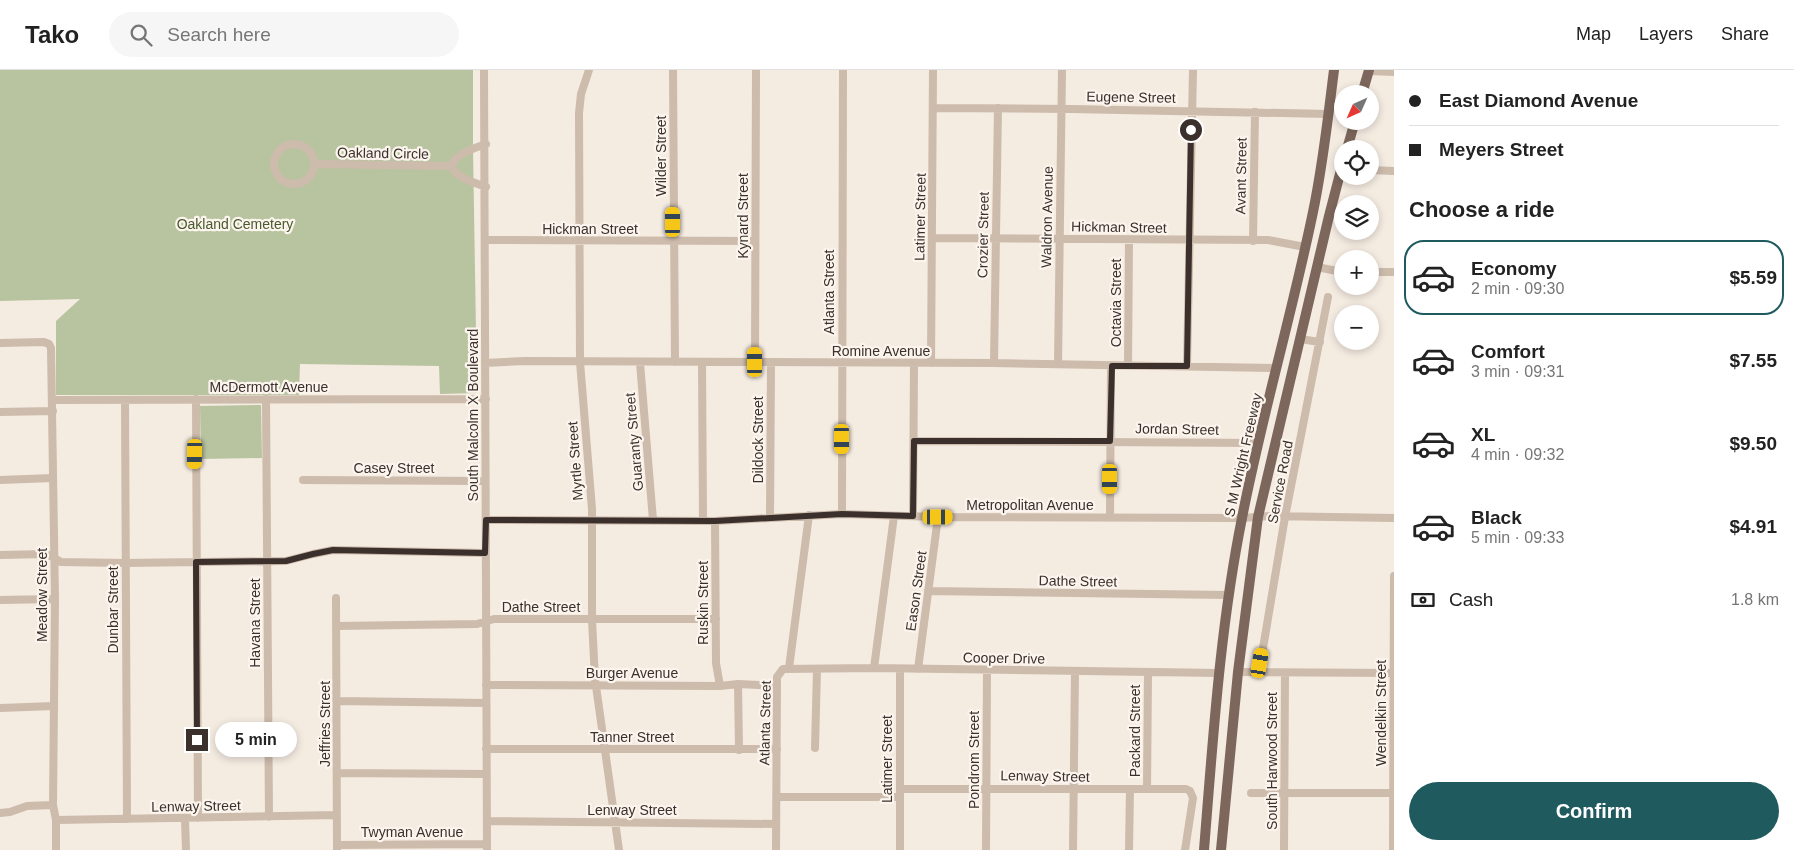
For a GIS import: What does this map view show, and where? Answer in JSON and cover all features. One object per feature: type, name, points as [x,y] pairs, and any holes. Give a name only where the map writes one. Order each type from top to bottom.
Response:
[{"type":"main road","name":"S M Wright Freeway","points":[[1204,850],[1219,673],[1228,595],[1242,518],[1317,194],[1334,70]]},
{"type":"main road","points":[[1365,85],[1369,70]]},
{"type":"main road","name":"S M Wright Freeway","points":[[1221,850],[1238,672],[1258,517],[1338,185]]},
{"type":"street","name":"South Malcolm X Boulevard","points":[[484,70],[486,144],[485,553],[487,847]]},
{"type":"street","name":"Myrtle Street","points":[[589,70],[581,94],[579,112],[580,362],[592,519],[592,620],[596,685],[619,850]]},
{"type":"street","name":"Wilder Street","points":[[673,70],[675,362]]},
{"type":"street","name":"Kynard Street","points":[[755,362],[756,70]]},
{"type":"street","name":"Atlanta Street","points":[[842,514],[843,70]]},
{"type":"street","name":"Latimer Street","points":[[931,364],[933,70]]},
{"type":"street","name":"Waldron Avenue","points":[[1058,364],[1062,70]]},
{"type":"street","points":[[1187,366],[1193,70]]},
{"type":"street","points":[[1369,70],[1394,72]]},
{"type":"street","name":"Eugene Street","points":[[934,108],[1329,114]]},
{"type":"street","name":"Crozier Street","points":[[994,363],[998,108]]},
{"type":"street","name":"Avant Street","points":[[1253,241],[1255,112]]},
{"type":"street","points":[[296,144],[303,146],[311,152],[315,164],[310,178],[295,185],[281,180],[276,174],[274,165],[277,153],[283,147],[296,144]]},
{"type":"street","points":[[486,144],[462,155],[453,162],[452,166],[461,177],[486,187]]},
{"type":"street","name":"Oakland Circle","points":[[315,164],[452,166]]},
{"type":"street","points":[[1379,170],[1394,171]]},
{"type":"street","name":"Hickman Street","points":[[932,238],[1253,241],[1284,242],[1306,247]]},
{"type":"street","name":"Hickman Street","points":[[486,240],[755,241]]},
{"type":"street","name":"Octavia Street","points":[[1128,240],[1128,365]]},
{"type":"street","points":[[1317,267],[1334,270]]},
{"type":"street","points":[[1379,272],[1394,272]]},
{"type":"street","name":"Service Road","points":[[1259,672],[1286,516],[1328,297]]},
{"type":"street","points":[[1300,338],[1320,342]]},
{"type":"street","name":"Meadow Street","points":[[0,343],[44,342],[49,344],[51,348],[55,599],[53,805],[56,820],[56,850]]},
{"type":"street","points":[[702,362],[703,520]]},
{"type":"street","name":"Dildock Street","points":[[770,518],[771,362]]},
{"type":"street","name":"Romine Avenue","points":[[485,363],[994,363],[1277,368]]},
{"type":"street","name":"Guaranty Street","points":[[640,363],[653,520]]},
{"type":"street","points":[[913,516],[914,364]]},
{"type":"street","name":"Octavia Street","points":[[1110,517],[1112,366]]},
{"type":"street","name":"McDermott Avenue","points":[[53,400],[486,398]]},
{"type":"street","points":[[196,399],[198,818]]},
{"type":"street","name":"Dunbar Street","points":[[125,400],[127,819]]},
{"type":"street","name":"Havana Street","points":[[266,400],[268,817]]},
{"type":"street","points":[[0,412],[53,410]]},
{"type":"street","name":"Jordan Street","points":[[914,441],[1259,443]]},
{"type":"street","points":[[0,480],[53,478]]},
{"type":"street","name":"Casey Street","points":[[304,480],[485,481]]},
{"type":"street","name":"Metropolitan Avenue","points":[[486,520],[715,521],[842,514],[938,517],[1242,518],[1286,516],[1394,518]]},
{"type":"street","name":"Atlanta Street","points":[[776,850],[777,676],[783,669],[789,668],[809,515]]},
{"type":"street","points":[[874,668],[894,516]]},
{"type":"street","name":"Eason Street","points":[[918,669],[938,517]]},
{"type":"street","name":"Ruskin Street","points":[[715,521],[716,663],[720,686]]},
{"type":"street","points":[[0,556],[47,554],[61,562],[125,563],[286,561],[333,550],[485,553]]},
{"type":"street","name":"Wendelkin Street","points":[[1393,850],[1394,576]]},
{"type":"street","name":"Dathe Street","points":[[928,592],[1228,595]]},
{"type":"street","name":"Jeffries Street","points":[[336,598],[337,847]]},
{"type":"street","points":[[0,600],[55,599]]},
{"type":"street","name":"Dathe Street","points":[[336,626],[477,624],[494,619],[716,619]]},
{"type":"street","name":"Cooper Drive","points":[[789,668],[1219,673]]},
{"type":"street","points":[[815,748],[817,669]]},
{"type":"street","name":"Latimer Street","points":[[900,669],[900,850]]},
{"type":"street","name":"Pondrom Street","points":[[986,850],[987,670]]},
{"type":"street","points":[[1073,850],[1074,671]]},
{"type":"street","points":[[1238,672],[1394,673]]},
{"type":"street","name":"Packard Street","points":[[1147,789],[1148,673]]},
{"type":"street","name":"South Harwood Street","points":[[1284,850],[1285,673]]},
{"type":"street","points":[[738,684],[739,750]]},
{"type":"street","name":"Burger Avenue","points":[[486,685],[720,686],[738,684],[777,686]]},
{"type":"street","points":[[337,701],[486,703]]},
{"type":"street","points":[[0,708],[54,706]]},
{"type":"street","name":"Tanner Street","points":[[486,749],[777,749]]},
{"type":"street","points":[[337,773],[486,774]]},
{"type":"street","name":"Lenway Street","points":[[900,788],[1186,789],[1190,791],[1193,798],[1185,850]]},
{"type":"street","points":[[1129,850],[1130,790]]},
{"type":"street","points":[[1251,793],[1394,793]]},
{"type":"street","points":[[776,797],[900,797]]},
{"type":"street","points":[[0,813],[10,812],[27,806],[53,805]]},
{"type":"street","name":"Lenway Street","points":[[56,820],[337,815]]},
{"type":"street","points":[[185,819],[186,850]]},
{"type":"street","name":"Lenway Street","points":[[487,821],[776,824]]},
{"type":"street","name":"Twyman Avenue","points":[[337,847],[487,847]]},
{"type":"green space","name":"Oakland Cemetery","points":[[0,70],[473,70],[477,393],[440,394],[439,366],[300,364],[299,395],[56,395],[56,321],[80,299],[0,301]]},
{"type":"green space","points":[[261,405],[262,458],[201,459],[200,406]]},
{"type":"route","points":[[197,740],[196,562],[286,561],[333,550],[485,553],[486,520],[715,521],[825,514],[913,516],[914,441],[1110,441],[1112,366],[1187,366],[1191,130]]}]
